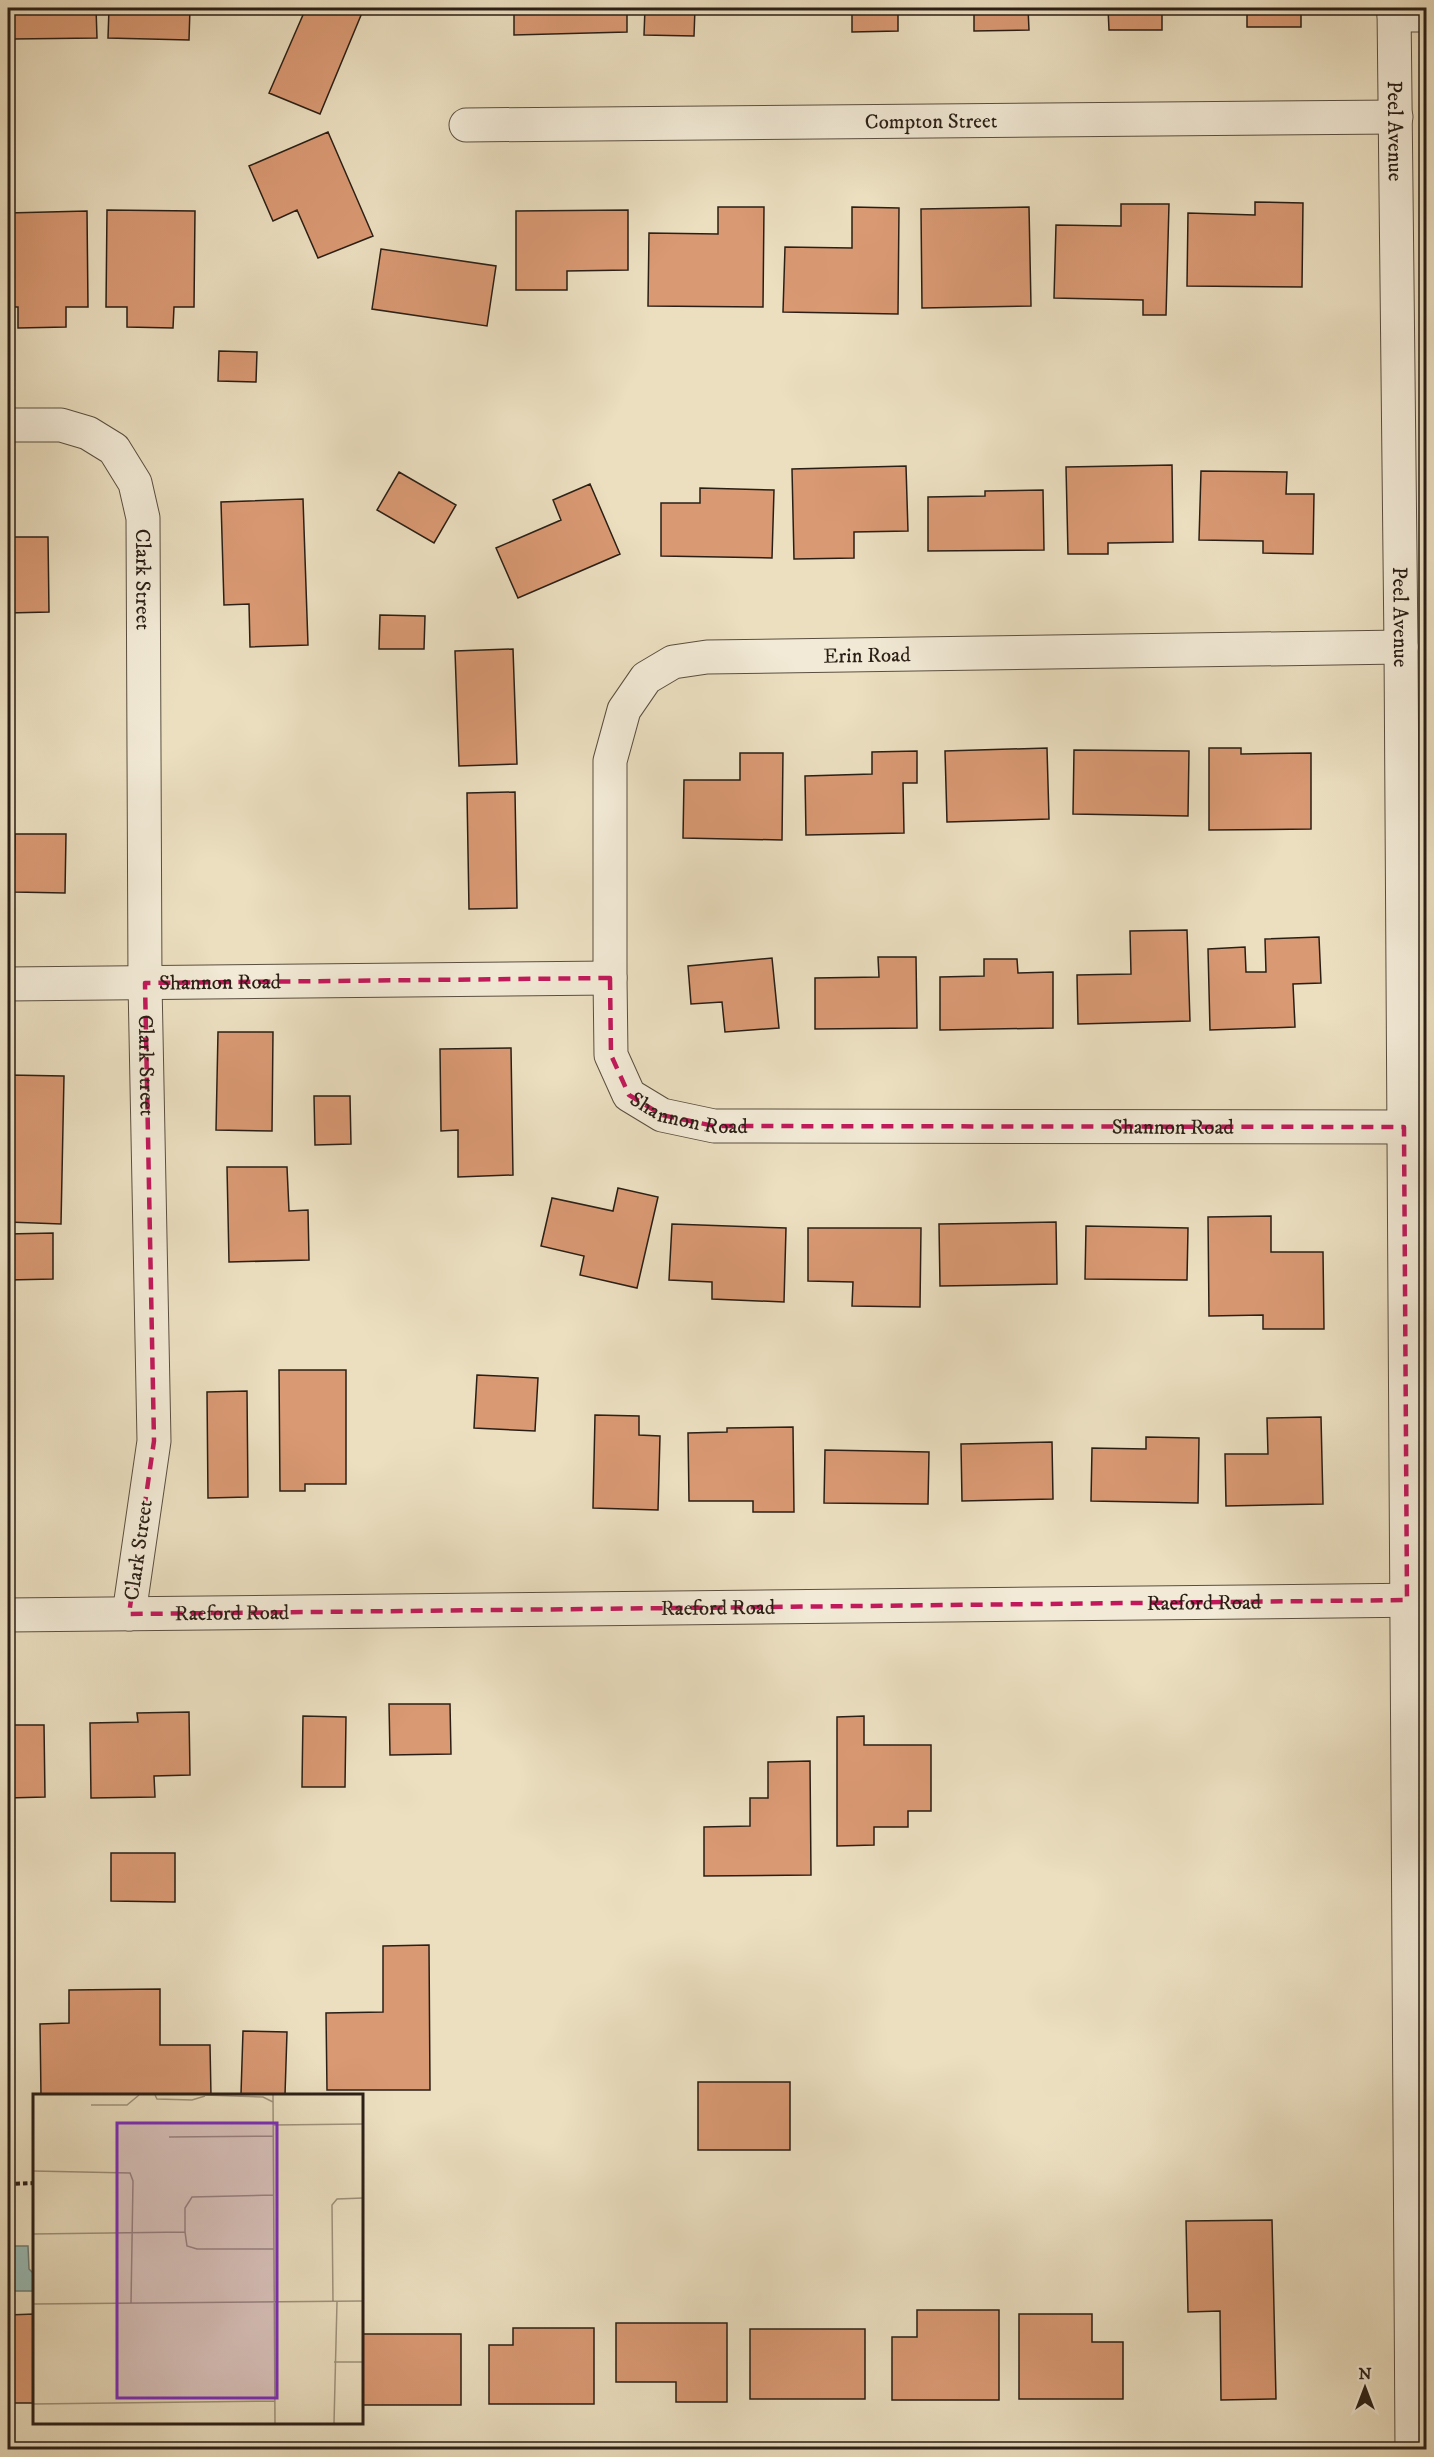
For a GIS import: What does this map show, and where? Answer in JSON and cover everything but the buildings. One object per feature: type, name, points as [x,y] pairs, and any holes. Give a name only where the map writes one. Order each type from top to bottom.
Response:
[{"type":"street","points":[[1394,11],[1426,15]]},
{"type":"street","name":"Peel Avenue","points":[[1394,11],[1404,1127],[1417,1600],[1412,2450]]},
{"type":"street","name":"Compton Street","points":[[466,124],[1395,117]]},
{"type":"street","name":"Clark Street","points":[[8,425],[61,425],[88,433],[114,449],[135,483],[142,518],[145,983],[153,1441],[129,1614]]},
{"type":"street","name":"Erin Road","points":[[610,978],[610,761],[624,710],[646,678],[673,662],[707,657],[1401,647]]},
{"type":"street","name":"Shannon Road","points":[[8,984],[610,978],[611,1054],[629,1095],[662,1115],[714,1126],[1404,1127]]},
{"type":"street","name":"Raeford Road","points":[[8,1615],[1417,1600]]},
{"type":"path","points":[[8,2184],[33,2183]]},
{"type":"highlighted area","points":[[610,978],[611,1055],[629,1095],[662,1115],[714,1126],[1404,1127],[1407,1600],[129,1614],[154,1441],[145,983]]},
{"type":"water","points":[[8,2246],[28,2246],[29,2269],[33,2273],[33,2291],[13,2291],[8,2284]]}]
